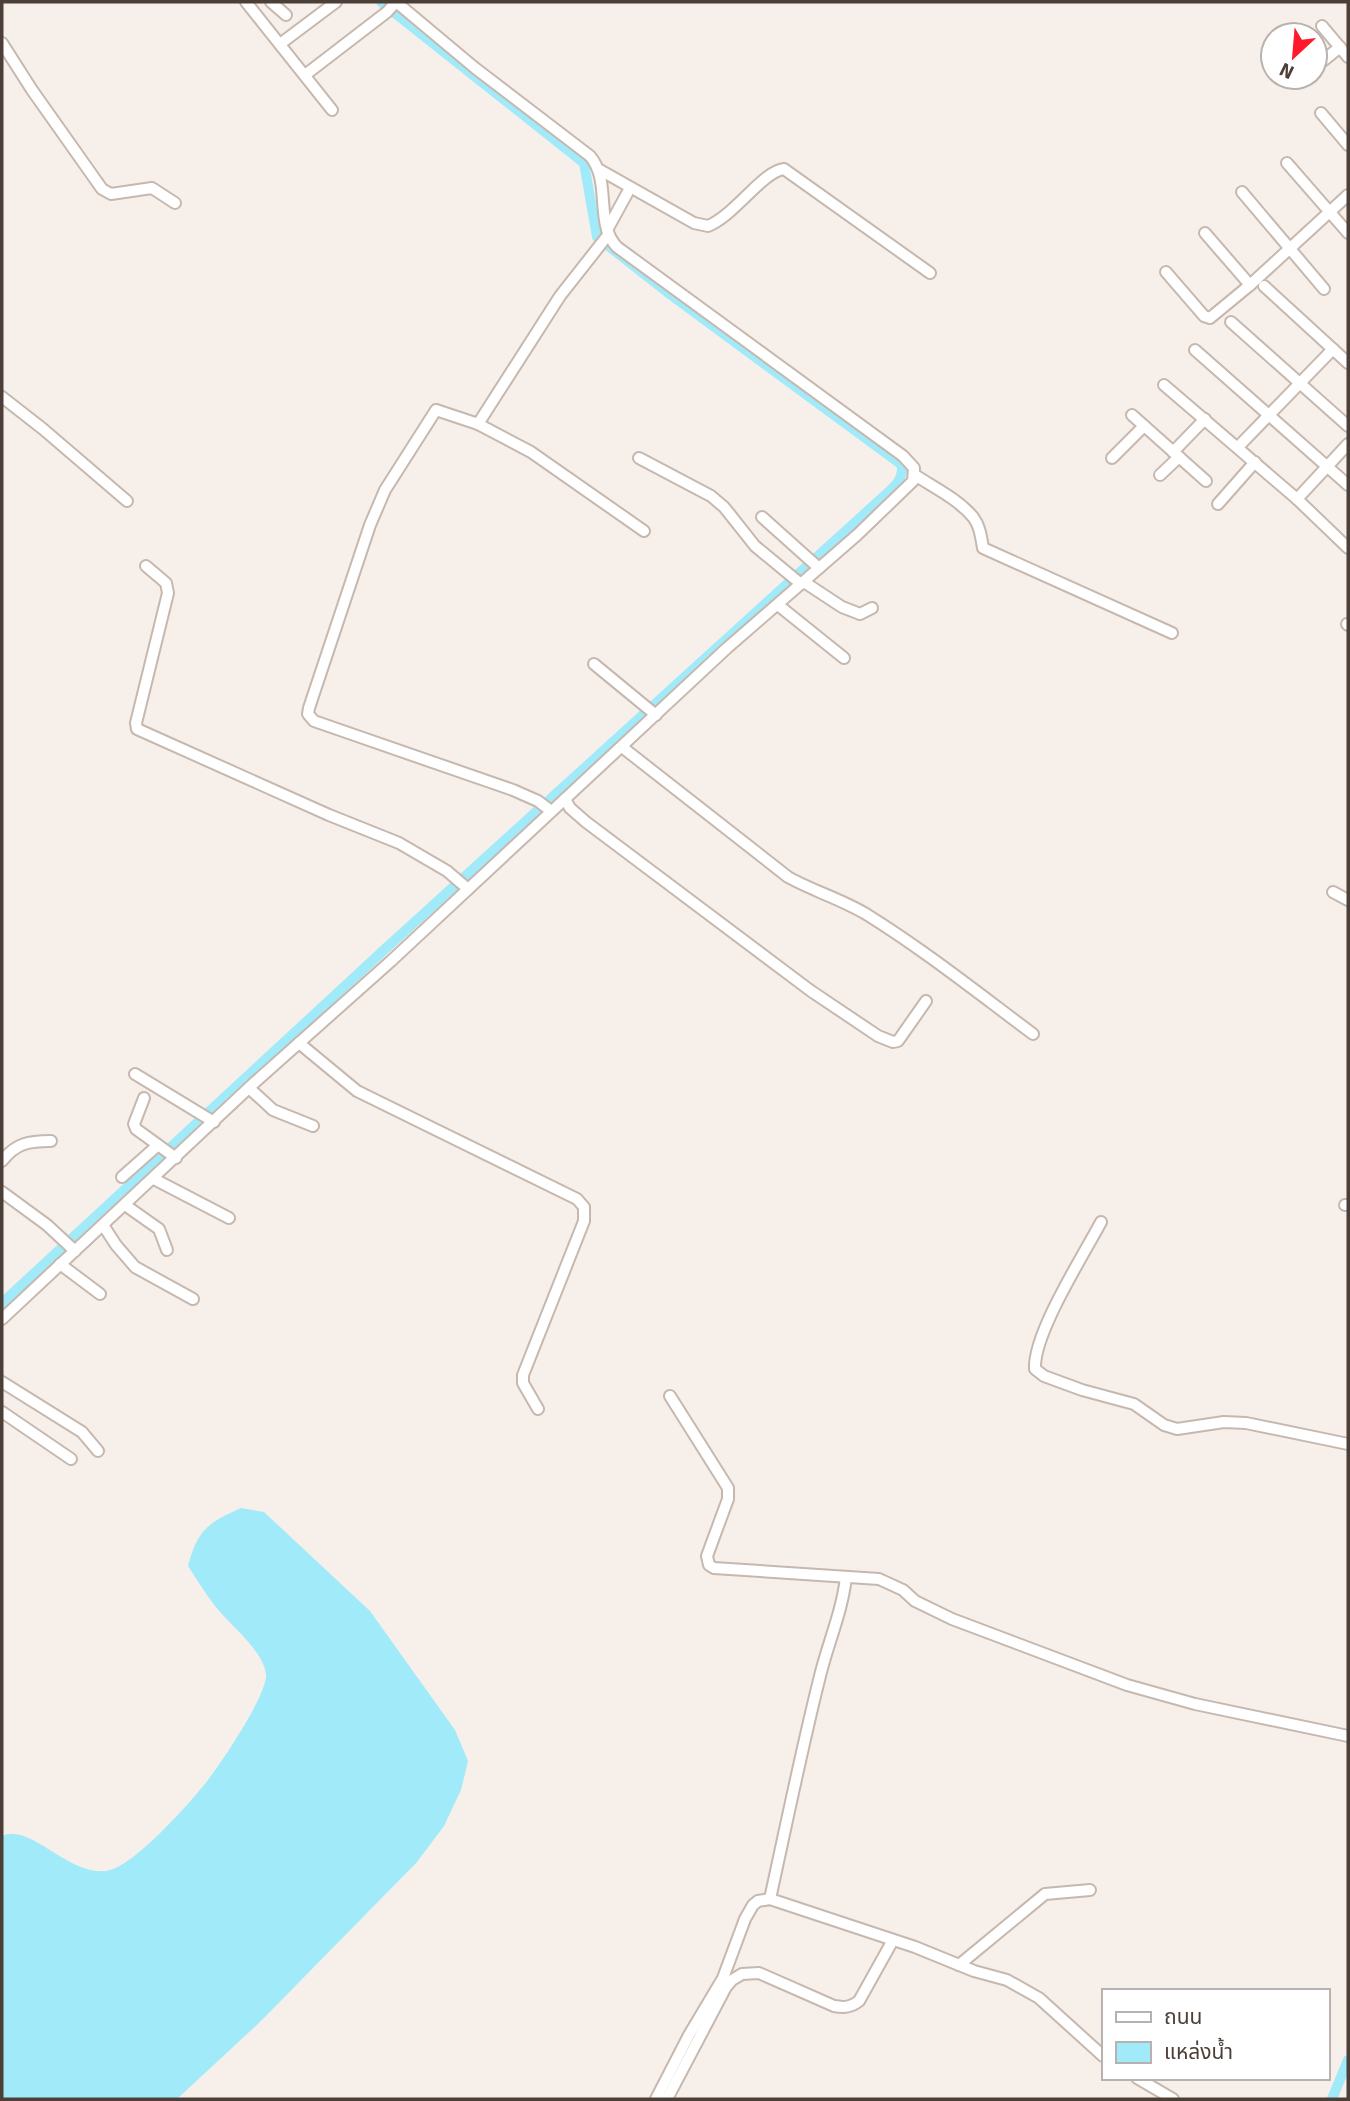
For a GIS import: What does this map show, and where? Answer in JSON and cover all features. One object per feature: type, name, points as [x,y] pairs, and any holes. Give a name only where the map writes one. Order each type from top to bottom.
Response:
[{"type":"street","points":[[246,2],[332,110]]},
{"type":"street","points":[[256,14],[270,2],[286,15]]},
{"type":"street","points":[[280,44],[336,2]]},
{"type":"street","points":[[305,75],[393,6],[577,144],[600,170],[694,223],[708,226],[728,215],[771,174],[784,169],[930,273]]},
{"type":"street","points":[[1329,34],[1348,57]]},
{"type":"street","points":[[2,43],[102,189],[111,194],[152,188],[175,203]]},
{"type":"street","points":[[1329,56],[1340,47]]},
{"type":"street","points":[[1321,113],[1348,145]]},
{"type":"street","points":[[1287,163],[1348,233]]},
{"type":"street","points":[[600,170],[604,239]]},
{"type":"street","points":[[478,424],[560,296],[604,239],[630,188]]},
{"type":"street","points":[[1241,192],[1324,289]]},
{"type":"street","points":[[1166,272],[1205,316],[1210,318],[1348,195]]},
{"type":"street","points":[[1205,233],[1250,285]]},
{"type":"street","points":[[604,239],[904,456],[910,462],[915,475],[974,518],[983,548],[1172,633]]},
{"type":"street","points":[[1264,286],[1348,363]]},
{"type":"street","points":[[1231,322],[1348,426]]},
{"type":"street","points":[[1238,447],[1332,349]]},
{"type":"street","points":[[1195,350],[1348,485]]},
{"type":"street","points":[[1164,384],[1297,499],[1348,548]]},
{"type":"street","points":[[2,397],[127,501]]},
{"type":"street","points":[[546,807],[513,790],[314,721],[308,714],[370,525],[384,490],[436,410],[478,424],[531,452],[644,531]]},
{"type":"street","points":[[1132,415],[1206,481]]},
{"type":"street","points":[[1160,475],[1205,419]]},
{"type":"street","points":[[1112,458],[1144,426]]},
{"type":"street","points":[[1297,499],[1348,444]]},
{"type":"street","points":[[639,458],[711,496],[724,507],[755,546],[798,580],[850,611],[860,614],[872,608]]},
{"type":"street","points":[[1218,504],[1255,462]]},
{"type":"street","points":[[2,1319],[60,1264],[69,1246],[103,1225],[125,1205],[546,807],[565,799],[622,747],[654,713],[778,605],[798,580],[819,568],[909,487],[915,475]]},
{"type":"street","points":[[762,517],[819,568]]},
{"type":"street","points":[[146,566],[166,583],[168,593],[136,723],[137,729],[329,816],[399,844],[447,871],[463,884]]},
{"type":"street","points":[[778,605],[844,658]]},
{"type":"street","points":[[594,664],[654,713]]},
{"type":"street","points":[[622,747],[788,877],[865,914],[949,971],[1033,1034]]},
{"type":"street","points":[[565,799],[570,808],[586,822],[811,991],[878,1036],[898,1041],[926,1001]]},
{"type":"street","points":[[1333,892],[1348,900]]},
{"type":"street","points":[[299,1042],[357,1091],[577,1199],[584,1207],[584,1221],[523,1375],[523,1383],[538,1409]]},
{"type":"street","points":[[135,1074],[214,1122]]},
{"type":"street","points":[[249,1088],[273,1110],[313,1126]]},
{"type":"street","points":[[144,1098],[134,1124],[142,1135],[176,1158]]},
{"type":"street","points":[[2,1161],[17,1146],[28,1140],[51,1141]]},
{"type":"street","points":[[122,1177],[157,1146]]},
{"type":"street","points":[[154,1178],[229,1218]]},
{"type":"street","points":[[2,1192],[47,1225],[69,1246]]},
{"type":"street","points":[[125,1205],[159,1229],[167,1250]]},
{"type":"street","points":[[1101,1222],[1043,1332],[1034,1356],[1035,1369],[1044,1376],[1134,1404],[1164,1425],[1177,1429],[1224,1422],[1246,1423],[1348,1444]]},
{"type":"street","points":[[103,1225],[135,1267],[193,1299]]},
{"type":"street","points":[[60,1264],[100,1294]]},
{"type":"street","points":[[2,1382],[82,1432],[97,1451]]},
{"type":"street","points":[[670,1396],[727,1488],[728,1499],[707,1556],[709,1565],[879,1579],[891,1583],[915,1601],[952,1619],[1127,1685],[1195,1704],[1348,1736]]},
{"type":"street","points":[[2,1412],[71,1458]]},
{"type":"street","points":[[770,1899],[813,1702],[838,1618],[846,1577]]},
{"type":"street","points":[[959,1965],[1045,1894],[1090,1890]]},
{"type":"street","points":[[656,2099],[723,1978],[745,1919],[753,1905],[758,1901],[770,1899],[1022,1987],[1055,2011],[1102,2055]]},
{"type":"street","points":[[667,2099],[710,2015],[732,1980],[742,1974],[759,1973],[834,2006],[853,2006],[859,2001],[893,1941]]},
{"type":"street","points":[[1140,2080],[1173,2099]]},
{"type":"water","points":[[241,1508],[264,1512],[370,1611],[455,1730],[468,1761],[461,1790],[444,1826],[417,1862],[260,2022],[177,2099],[2,2099],[2,1836],[13,1834],[26,1837],[81,1867],[95,1871],[110,1870],[133,1857],[160,1833],[211,1776],[251,1713],[265,1684],[266,1674],[258,1655],[218,1610],[188,1566],[200,1535],[212,1523]]},
{"type":"waterway","points":[[2,1303],[385,949],[891,490],[901,475],[902,465],[671,295],[597,237],[584,163],[381,2]]},
{"type":"waterway","points":[[1332,2099],[1348,2060]]}]
